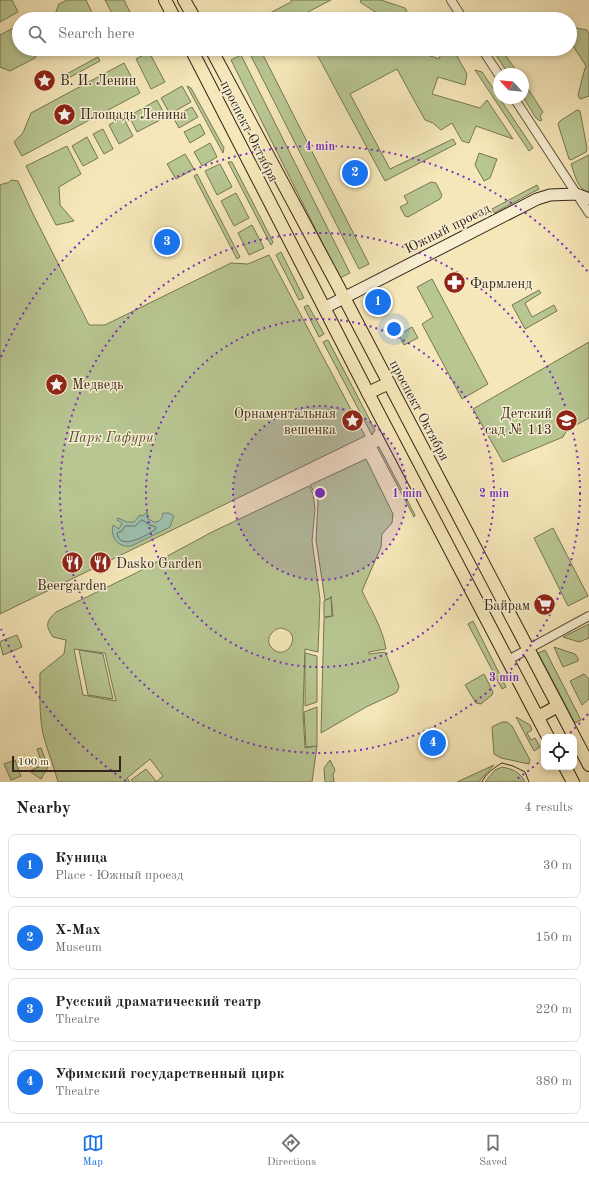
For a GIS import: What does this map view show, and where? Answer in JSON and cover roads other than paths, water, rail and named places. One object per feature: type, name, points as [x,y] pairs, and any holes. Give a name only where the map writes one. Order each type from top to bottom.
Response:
[{"type":"main road","points":[[165,0],[171,12]]},
{"type":"main road","points":[[184,0],[190,12]]},
{"type":"main road","name":"проспект Октября","points":[[195,56],[368,393],[546,734]]},
{"type":"main road","name":"проспект Октября","points":[[215,56],[389,383],[589,765]]},
{"type":"main road","points":[[286,234],[305,225]]},
{"type":"main road","points":[[368,393],[389,383]]},
{"type":"main road","points":[[538,717],[558,706]]},
{"type":"main road","points":[[567,770],[573,782]]},
{"type":"street","points":[[451,0],[459,12]]},
{"type":"street","points":[[487,56],[494,68]]},
{"type":"street","points":[[518,104],[589,213]]},
{"type":"street","name":"Южный проезд","points":[[324,308],[537,199],[550,195],[576,194],[589,199]]},
{"type":"street","points":[[508,660],[589,616]]},
{"type":"water","points":[[147,512],[148,519],[154,522],[161,519],[163,513],[169,513],[174,516],[170,527],[131,546],[122,545],[116,541],[112,529],[113,525],[119,529],[122,523],[117,520],[118,518],[127,522],[134,522],[140,515],[143,516]]},
{"type":"tram line","points":[[482,782],[493,769],[502,763],[513,766],[525,772],[529,782]]},
{"type":"place","name":"В. И. Ленин","points":[[44,80]]},
{"type":"place","name":"Площадь Ленина","points":[[64,114]]},
{"type":"place","name":"X-Max","points":[[355,173]]},
{"type":"place","name":"Русский драматический театр","points":[[167,242]]},
{"type":"place","name":"Фармленд","points":[[454,283]]},
{"type":"place","name":"Куница","points":[[378,302]]},
{"type":"place","name":"Медведь","points":[[56,384]]},
{"type":"place","name":"Орнаментальная вешенка","points":[[352,421]]},
{"type":"place","name":"Детский сад № 113","points":[[567,421]]},
{"type":"place","name":"Beergarden","points":[[72,563]]},
{"type":"place","name":"Dasko Garden","points":[[100,563]]},
{"type":"place","name":"Байрам","points":[[545,605]]},
{"type":"place","name":"Уфимский государственный цирк","points":[[433,743]]},
{"type":"park label","name":"Парк Гафури","points":[[111,437]]}]
